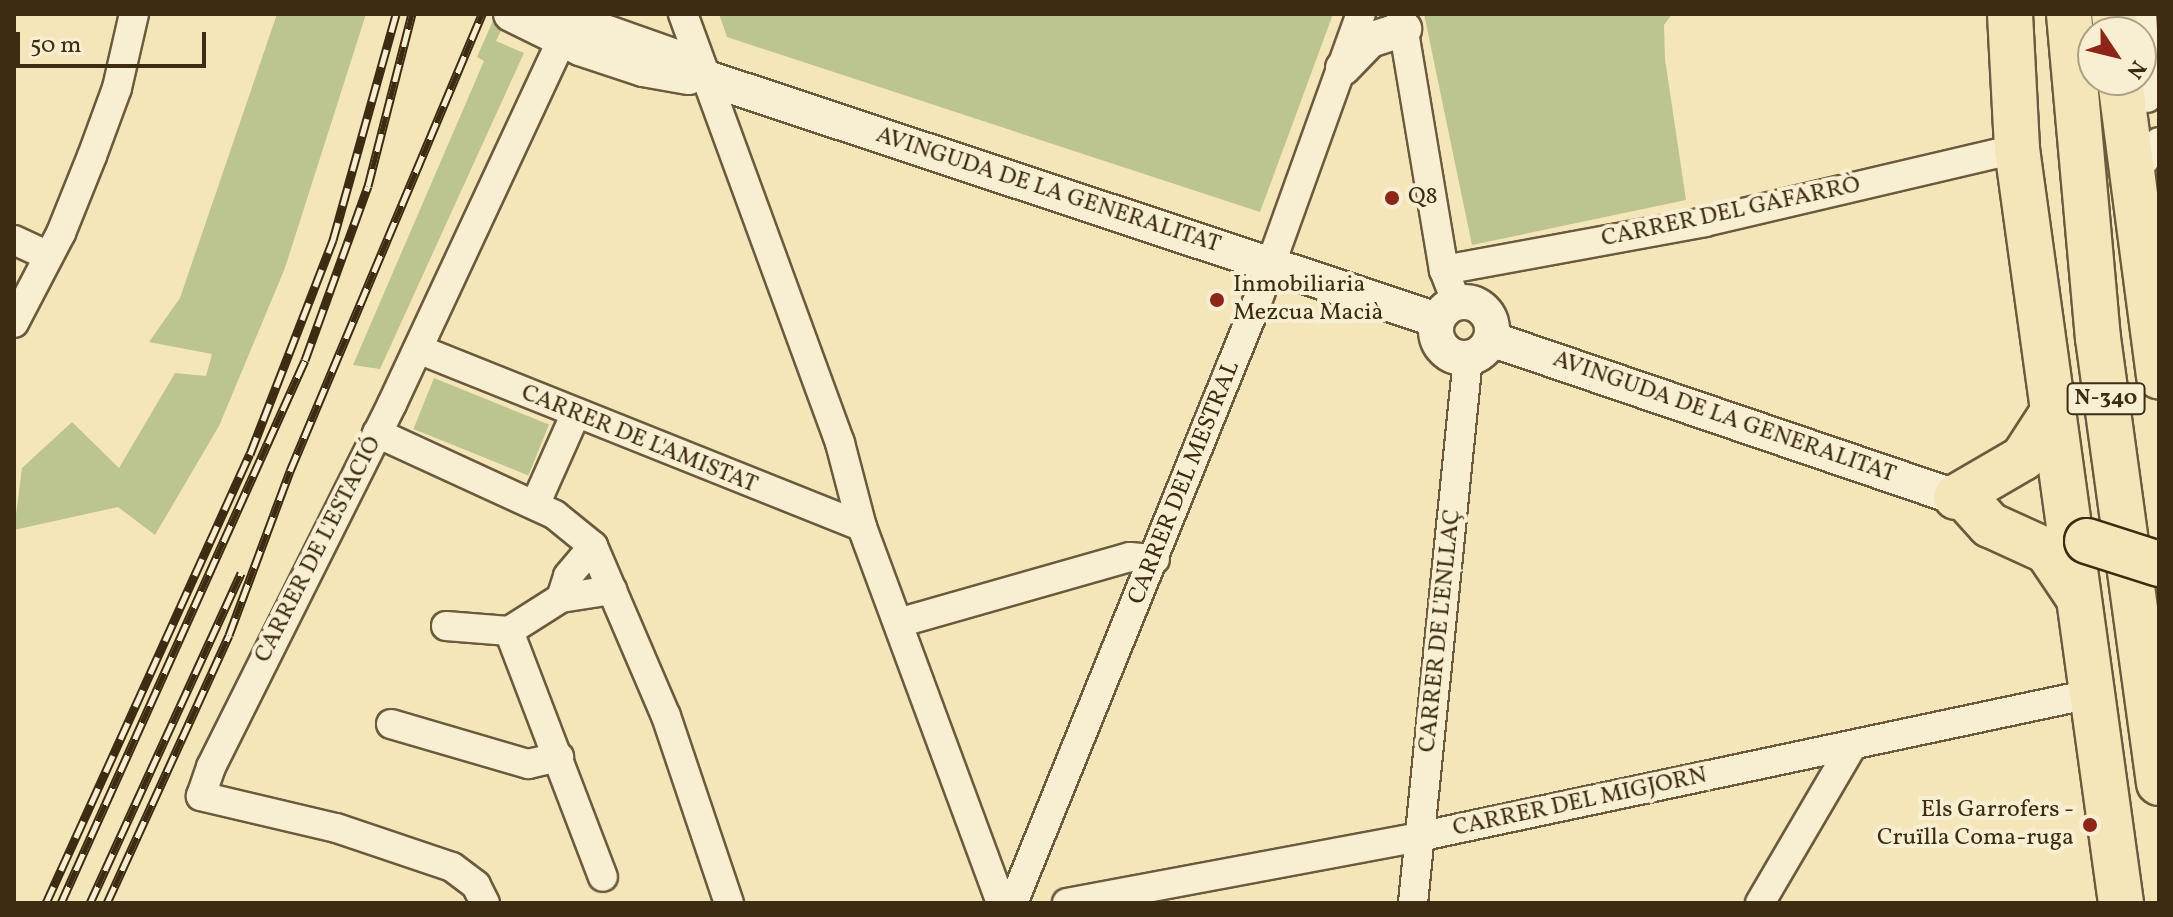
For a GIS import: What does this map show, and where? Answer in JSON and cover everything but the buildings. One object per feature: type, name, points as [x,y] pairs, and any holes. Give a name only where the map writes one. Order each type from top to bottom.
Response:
[{"type":"main road","points":[[2010,14],[2017,149],[2052,413],[2078,538],[2080,601],[2121,903]]},
{"type":"main road","name":"N-340","points":[[2069,14],[2098,338],[2159,783]]},
{"type":"main road","points":[[2136,96],[2130,178],[2159,376]]},
{"type":"main road","points":[[1962,499],[2023,458],[2052,413]]},
{"type":"main road","points":[[1962,499],[2159,564]]},
{"type":"main road","points":[[1962,499],[1990,525],[2047,551],[2080,601]]},
{"type":"street","points":[[14,323],[49,256],[117,88],[134,14]]},
{"type":"street","name":"AVINGUDA DE LA GENERALITAT","points":[[511,14],[558,28],[643,69],[704,77],[1270,266],[1446,311],[1484,309],[1491,320],[1480,349]]},
{"type":"street","points":[[683,14],[840,443],[862,527],[1001,903]]},
{"type":"street","name":"CARRER DEL MESTRAL","points":[[1013,903],[1155,559],[1270,266],[1361,14]]},
{"type":"street","points":[[1343,68],[1370,40],[1402,22],[1444,270],[1446,311]]},
{"type":"street","name":"AVINGUDA DE LA GENERALITAT","points":[[558,28],[569,35],[585,35],[659,60],[676,57],[704,77]]},
{"type":"street","name":"CARRER DE L'ESTACIÓ","points":[[480,894],[452,867],[336,828],[201,796],[211,767],[418,349],[558,28]]},
{"type":"street","points":[[2130,178],[2159,142]]},
{"type":"street","name":"CARRER DEL GAFARRÒ","points":[[1444,270],[1705,222],[2017,149]]},
{"type":"street","points":[[14,240],[49,256]]},
{"type":"street","name":"AVINGUDA DE LA GENERALITAT","points":[[1446,311],[1441,347],[1480,349],[1962,499]]},
{"type":"street","name":"CARRER DE L'AMISTAT","points":[[418,349],[862,527]]},
{"type":"street","name":"CARRER DE L'ENLLAÇ","points":[[1413,903],[1418,837],[1480,349]]},
{"type":"street","points":[[535,505],[576,413]]},
{"type":"street","points":[[377,433],[555,515],[593,546],[666,716],[729,903]]},
{"type":"street","points":[[561,598],[568,576],[593,546]]},
{"type":"street","points":[[898,623],[1130,557],[1155,559]]},
{"type":"street","points":[[446,626],[509,631],[561,598],[612,590]]},
{"type":"street","points":[[509,631],[603,877]]},
{"type":"street","name":"CARRER DEL MIGJORN","points":[[1067,903],[1418,837],[2091,694]]},
{"type":"street","points":[[391,724],[528,764],[559,757]]},
{"type":"street","points":[[1760,903],[1802,839],[1852,746]]},
{"type":"green space","points":[[277,14],[366,14],[285,268],[219,426],[155,535],[118,507],[14,530],[22,468],[72,422],[119,468],[175,373],[206,376],[212,354],[149,342],[180,298]]},
{"type":"green space","points":[[496,14],[509,14],[496,41],[524,53],[380,369],[353,365],[484,61],[477,57]]},
{"type":"green space","points":[[719,14],[1333,14],[1260,212],[727,37]]},
{"type":"green space","points":[[1424,14],[1672,14],[1664,25],[1665,59],[1686,200],[1472,245]]},
{"type":"green space","points":[[434,378],[549,424],[528,475],[413,429]]},
{"type":"railway","points":[[46,903],[250,454],[333,240],[396,14]]},
{"type":"railway","points":[[61,903],[305,360],[368,186],[412,14]]},
{"type":"railway","points":[[107,903],[229,635],[290,471],[482,14]]},
{"type":"railway","points":[[90,903],[241,573]]},
{"type":"place","name":"Q8","points":[[1392,198]]},
{"type":"place","name":"Inmobiliaria Mezcua Macià","points":[[1217,300]]},
{"type":"place","name":"Els Garrofers - Cruïlla Coma-ruga","points":[[2090,825]]}]
